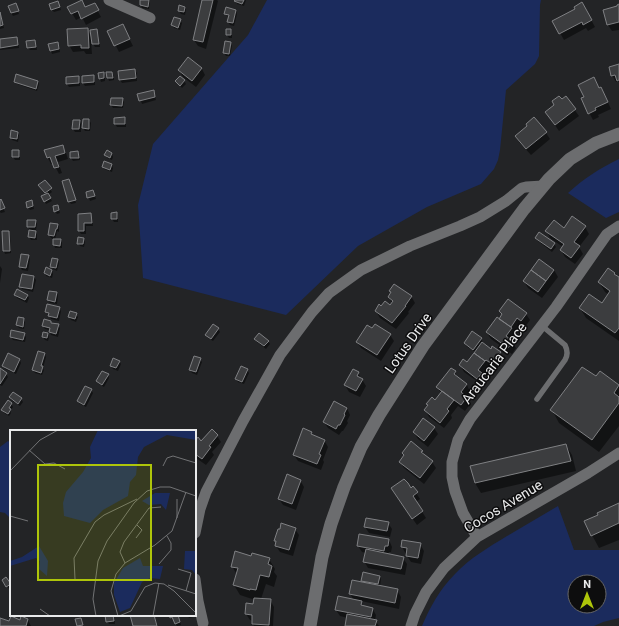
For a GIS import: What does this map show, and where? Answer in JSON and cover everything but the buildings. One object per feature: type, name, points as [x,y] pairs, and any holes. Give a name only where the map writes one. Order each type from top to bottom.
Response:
[{"type":"street","points":[[109,0],[150,18]]},
{"type":"street","name":"Lotus Drive","points":[[310,626],[322,557],[331,524],[344,487],[361,447],[379,415],[423,346],[524,209],[543,186],[570,159],[596,143],[619,134]]},
{"type":"street","points":[[196,527],[206,492],[280,355],[312,312],[329,293],[361,270],[410,246],[480,217],[506,201],[522,188],[543,186]]},
{"type":"street","name":"Araucaria Place","points":[[477,537],[463,513],[454,491],[452,462],[458,440],[470,419],[541,326],[607,234],[619,226]]},
{"type":"street","name":"Cocos Avenue","points":[[412,626],[415,614],[426,592],[444,568],[477,537],[588,473],[619,453]]},
{"type":"street","points":[[196,586],[203,623]]},
{"type":"lane","points":[[537,399],[568,355],[565,345],[541,326]]},
{"type":"shaded area","points":[[267,0],[541,0],[539,56],[535,64],[506,90],[500,150],[494,169],[481,184],[427,207],[358,246],[286,315],[143,278],[138,205],[153,144],[248,35]]},
{"type":"shaded area","points":[[619,159],[619,212],[606,218],[568,193],[592,174]]},
{"type":"shaded area","points":[[8,441],[10,442],[10,518],[5,513],[0,512],[0,447]]},
{"type":"shaded area","points":[[558,506],[574,550],[619,550],[619,618],[594,626],[422,626],[440,592],[461,568],[473,558]]}]
